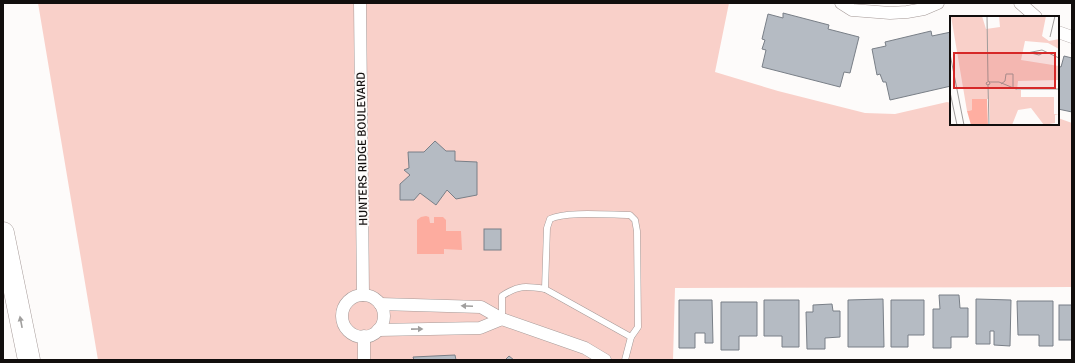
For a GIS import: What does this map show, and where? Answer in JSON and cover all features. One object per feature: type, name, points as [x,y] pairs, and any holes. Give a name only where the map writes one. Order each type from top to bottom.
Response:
[{"type":"highway","points":[[3,233],[29,360]]},
{"type":"street","name":"HUNTERS RIDGE BOULEVARD","points":[[360,3],[364,295]]},
{"type":"street","points":[[841,3],[852,10],[890,13],[907,12],[938,3]]},
{"type":"street","points":[[1020,3],[1035,16]]},
{"type":"street","points":[[1059,32],[1072,37]]},
{"type":"street","points":[[369,295],[380,304],[384,317],[378,330],[372,334],[364,336],[353,334],[343,325],[342,311],[349,300],[354,296],[369,295]]},
{"type":"street","points":[[380,304],[481,307],[502,320],[585,348],[605,360]]},
{"type":"street","points":[[378,330],[480,328],[502,320]]},
{"type":"street","points":[[364,336],[364,360]]},
{"type":"lane","points":[[545,289],[547,228],[550,219],[554,217],[580,214],[630,215],[635,220],[637,231],[638,327],[631,337],[624,360]]},
{"type":"lane","points":[[502,320],[502,296],[512,289],[525,286],[545,289],[631,337]]},
{"type":"shaded area","points":[[38,3],[729,3],[715,72],[778,91],[865,113],[895,114],[947,102],[950,103],[950,125],[1059,125],[1059,118],[1072,123],[1072,287],[675,288],[673,360],[98,360]]},
{"type":"shaded area","points":[[426,216],[429,217],[430,223],[434,223],[434,217],[443,217],[446,220],[446,231],[461,231],[462,250],[444,249],[444,254],[417,254],[417,220]]},
{"type":"building","points":[[783,13],[829,25],[828,29],[859,37],[850,73],[844,72],[840,87],[762,67],[766,50],[762,49],[765,40],[762,39],[768,14],[783,18]]},
{"type":"building","points":[[931,31],[932,36],[950,32],[950,86],[890,100],[886,82],[883,82],[880,74],[877,75],[872,49],[886,46],[885,42]]},
{"type":"building","points":[[1064,56],[1072,58],[1072,112],[1059,109],[1059,66],[1061,67]]},
{"type":"building","points":[[435,141],[446,151],[455,151],[455,161],[477,162],[477,195],[456,199],[447,190],[436,205],[420,193],[414,200],[400,200],[400,184],[410,175],[404,170],[409,168],[408,152],[424,152]]},
{"type":"building","points":[[484,229],[501,229],[501,250],[484,250]]},
{"type":"building","points":[[939,295],[959,295],[960,308],[968,308],[968,337],[951,337],[951,348],[933,348],[933,309],[940,309]]},
{"type":"building","points":[[883,299],[884,347],[848,347],[848,300]]},
{"type":"building","points":[[976,299],[1011,300],[1010,346],[994,345],[994,331],[990,331],[990,344],[976,344]]},
{"type":"building","points":[[679,300],[712,300],[713,343],[705,343],[705,333],[695,333],[695,348],[679,348]]},
{"type":"building","points":[[764,300],[799,300],[799,347],[782,347],[782,336],[764,336]]},
{"type":"building","points":[[891,300],[924,300],[924,335],[908,335],[908,347],[891,347]]},
{"type":"building","points":[[1017,301],[1053,301],[1053,346],[1039,346],[1039,335],[1018,335]]},
{"type":"building","points":[[721,302],[757,302],[757,336],[739,336],[739,350],[721,350]]},
{"type":"building","points":[[832,304],[833,311],[840,311],[840,337],[825,338],[825,349],[807,349],[806,312],[813,312],[813,305]]},
{"type":"building","points":[[1059,305],[1072,305],[1072,340],[1059,340]]},
{"type":"building","points":[[455,355],[456,360],[414,360],[413,357]]},
{"type":"building","points":[[509,356],[514,360],[505,360]]}]
